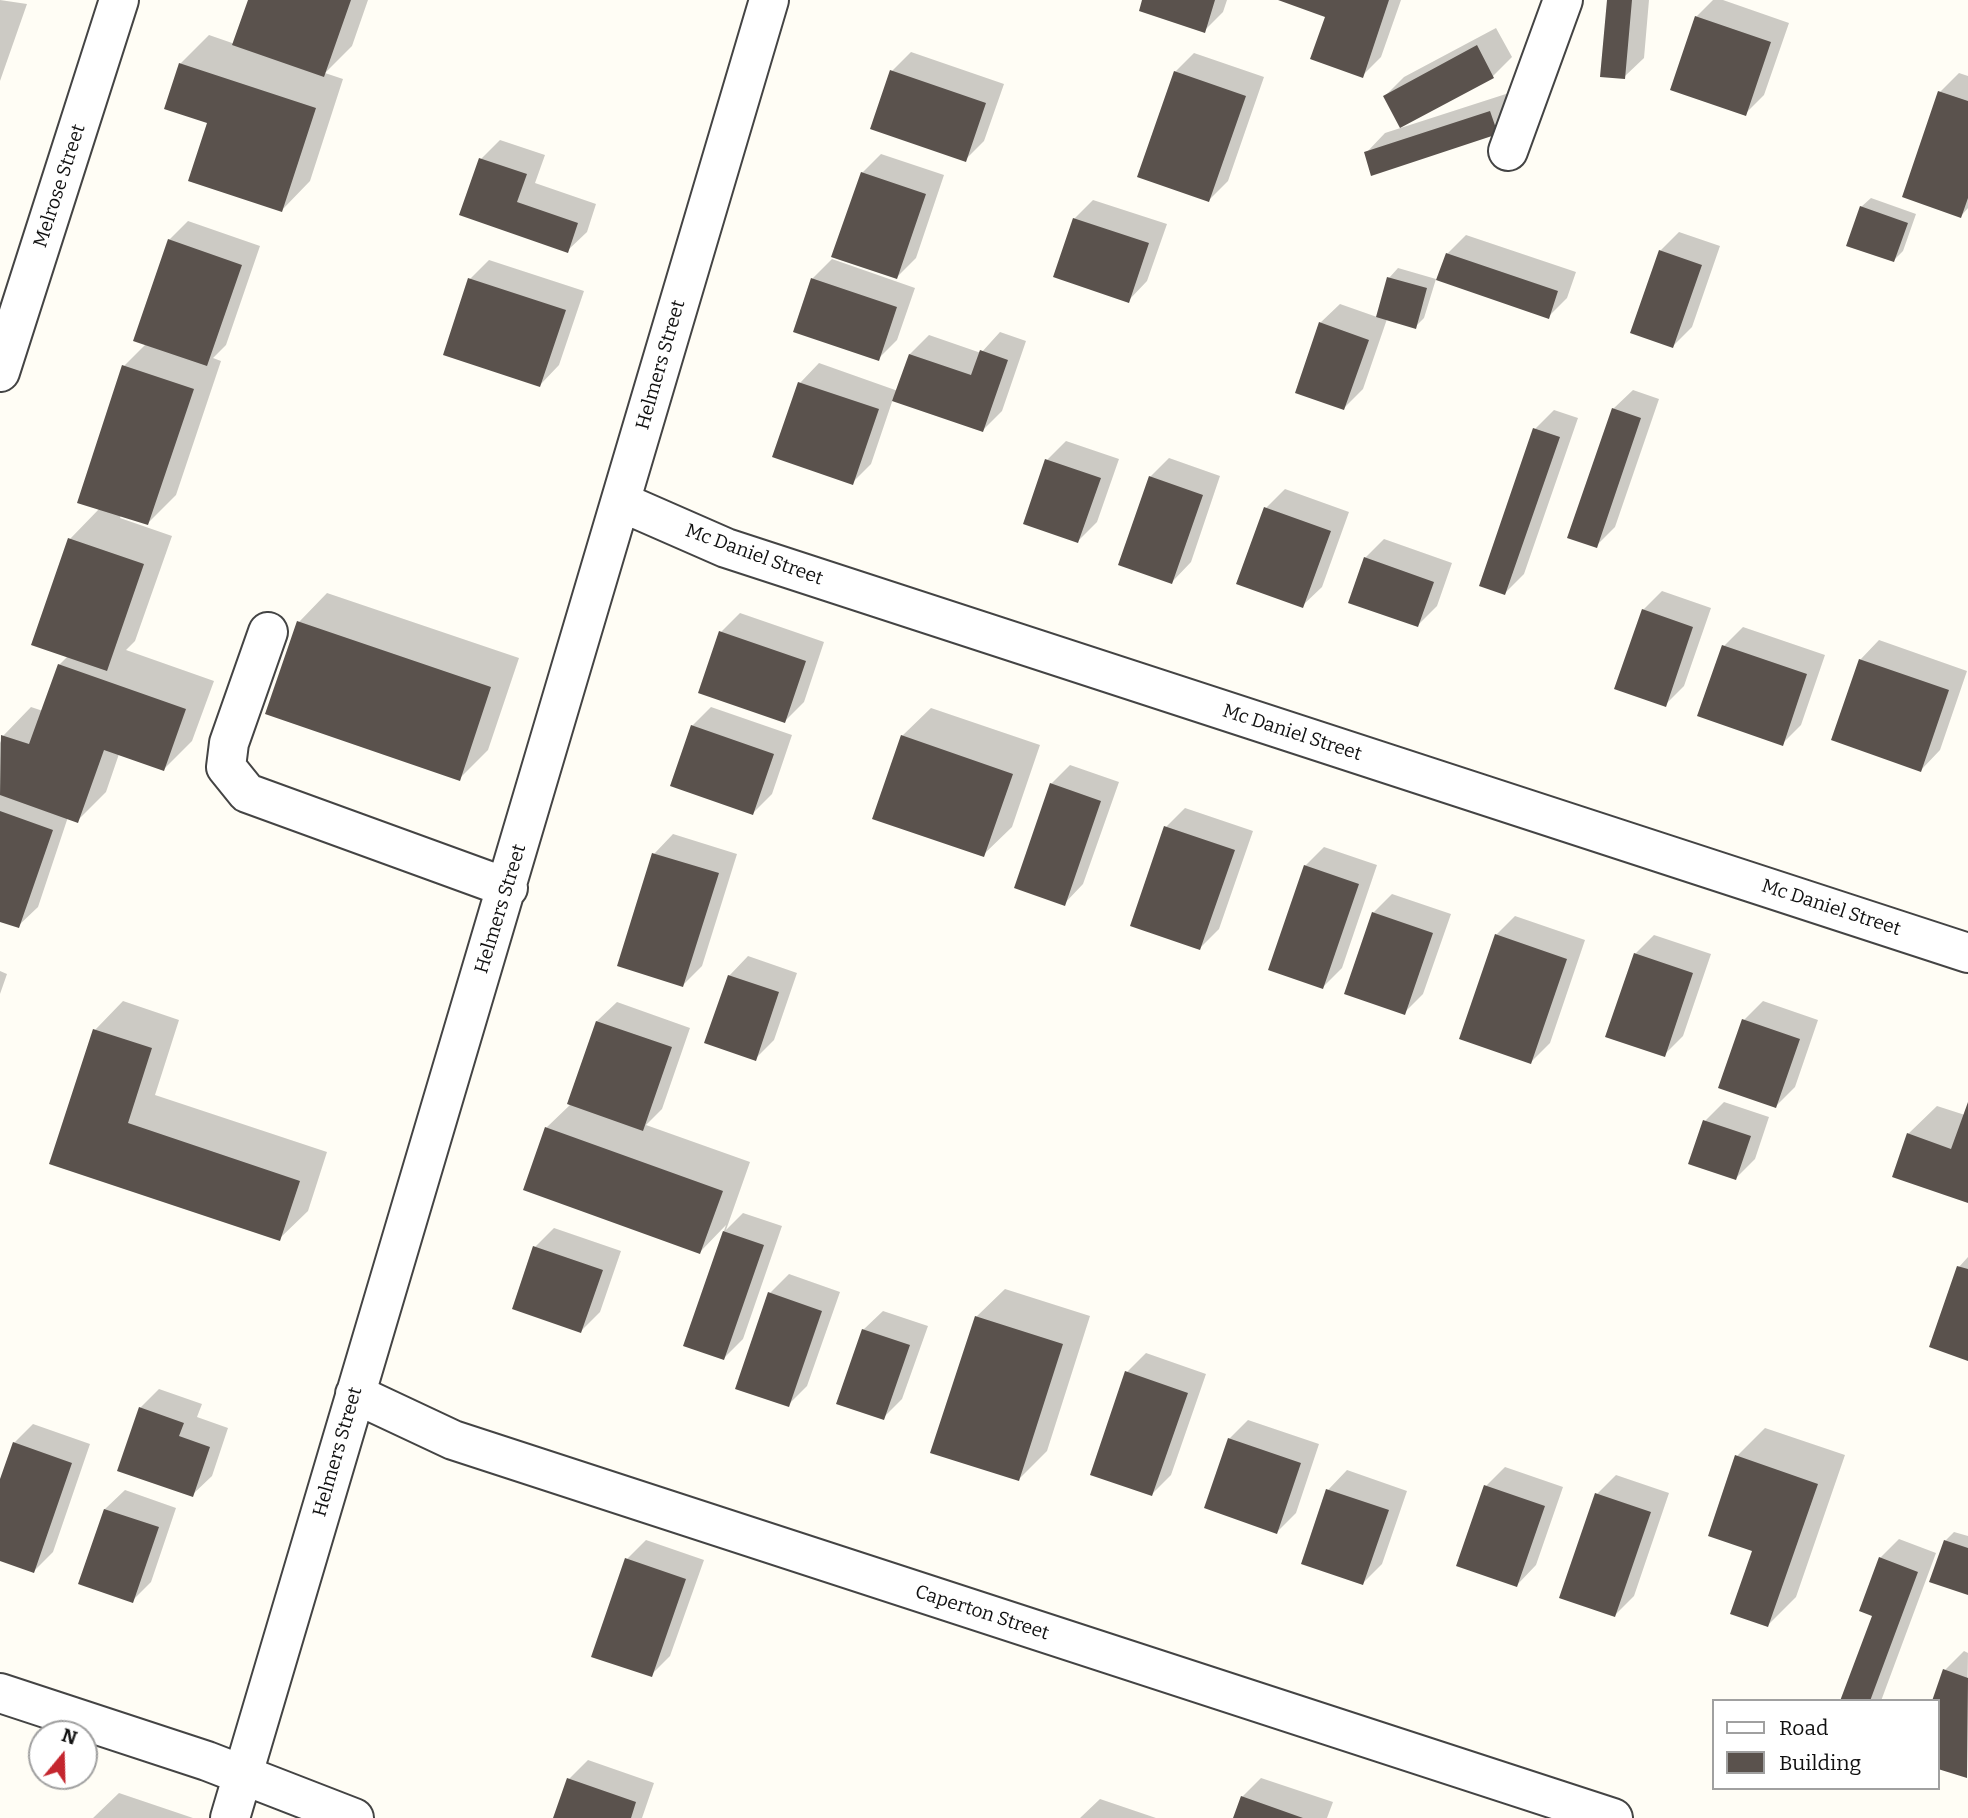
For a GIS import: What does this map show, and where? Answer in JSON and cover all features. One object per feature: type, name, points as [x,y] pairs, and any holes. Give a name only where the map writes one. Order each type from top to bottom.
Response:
[{"type":"street","name":"Melrose Street","points":[[0,372],[119,0]]},
{"type":"street","name":"Helmers Street","points":[[230,1818],[412,1197],[508,888],[769,0]]},
{"type":"street","points":[[1508,151],[1563,0]]},
{"type":"street","name":"Mc Daniel Street","points":[[621,502],[726,548],[1968,953]]},
{"type":"street","points":[[268,632],[229,743],[226,766],[247,793],[508,888]]},
{"type":"street","name":"Caperton Street","points":[[355,1394],[453,1440],[1613,1818]]},
{"type":"street","points":[[0,1693],[244,1775],[340,1816]]},
{"type":"building","points":[[248,0],[351,0],[324,77],[232,45]]},
{"type":"building","points":[[1142,0],[1215,0],[1205,33],[1139,11]]},
{"type":"building","points":[[1278,0],[1389,0],[1363,78],[1310,59],[1325,17]]},
{"type":"building","points":[[1607,0],[1632,0],[1625,79],[1600,77]]},
{"type":"building","points":[[1695,16],[1771,42],[1746,116],[1670,90]]},
{"type":"building","points":[[1477,45],[1494,78],[1400,128],[1383,96]]},
{"type":"building","points":[[179,63],[316,108],[282,212],[188,181],[207,123],[164,109]]},
{"type":"building","points":[[890,70],[986,103],[966,162],[870,129]]},
{"type":"building","points":[[1174,71],[1246,96],[1209,202],[1137,177]]},
{"type":"building","points":[[1938,91],[1968,101],[1968,198],[1961,218],[1902,197]]},
{"type":"building","points":[[1490,111],[1498,134],[1371,176],[1364,152]]},
{"type":"building","points":[[479,158],[527,174],[517,202],[578,223],[568,253],[459,215]]},
{"type":"building","points":[[861,172],[926,194],[897,279],[831,257]]},
{"type":"building","points":[[1860,206],[1908,223],[1894,262],[1846,246]]},
{"type":"building","points":[[1073,218],[1149,243],[1129,303],[1053,277]]},
{"type":"building","points":[[168,239],[242,265],[207,366],[133,341]]},
{"type":"building","points":[[1659,250],[1702,265],[1673,348],[1630,333]]},
{"type":"building","points":[[1446,253],[1558,291],[1549,319],[1436,280]]},
{"type":"building","points":[[1387,277],[1427,288],[1416,329],[1376,317]]},
{"type":"building","points":[[468,278],[566,310],[540,387],[443,355]]},
{"type":"building","points":[[811,278],[897,307],[879,361],[793,332]]},
{"type":"building","points":[[1319,322],[1369,340],[1344,410],[1295,393]]},
{"type":"building","points":[[980,350],[1008,360],[983,432],[892,401],[909,354],[971,375]]},
{"type":"building","points":[[122,365],[194,389],[148,525],[77,503]]},
{"type":"building","points":[[798,382],[879,409],[853,485],[772,457]]},
{"type":"building","points":[[1612,408],[1641,418],[1597,548],[1567,538]]},
{"type":"building","points":[[1533,428],[1560,437],[1505,595],[1479,586]]},
{"type":"building","points":[[1045,459],[1101,478],[1078,543],[1023,524]]},
{"type":"building","points":[[1149,476],[1203,495],[1172,584],[1118,565]]},
{"type":"building","points":[[1264,507],[1331,531],[1303,608],[1236,584]]},
{"type":"building","points":[[68,538],[144,564],[107,671],[31,645]]},
{"type":"building","points":[[1364,557],[1434,582],[1418,627],[1348,603]]},
{"type":"building","points":[[1642,609],[1693,627],[1666,707],[1614,689]]},
{"type":"building","points":[[297,621],[491,687],[460,781],[265,714]]},
{"type":"building","points":[[719,631],[806,661],[785,723],[698,693]]},
{"type":"building","points":[[1722,645],[1807,674],[1783,746],[1697,716]]},
{"type":"building","points":[[1859,659],[1949,690],[1921,772],[1831,740]]},
{"type":"building","points":[[58,664],[186,709],[164,771],[104,750],[78,823],[0,795],[1,735],[29,744]]},
{"type":"building","points":[[691,725],[774,754],[753,815],[670,786]]},
{"type":"building","points":[[901,735],[1013,774],[984,857],[872,819]]},
{"type":"building","points":[[1050,783],[1101,801],[1065,906],[1014,888]]},
{"type":"building","points":[[0,811],[53,830],[19,928],[0,922]]},
{"type":"building","points":[[1164,826],[1235,850],[1200,950],[1130,926]]},
{"type":"building","points":[[652,853],[719,873],[683,987],[617,966]]},
{"type":"building","points":[[1304,865],[1359,884],[1323,989],[1268,970]]},
{"type":"building","points":[[1372,912],[1433,933],[1405,1015],[1344,994]]},
{"type":"building","points":[[1495,934],[1567,959],[1531,1064],[1459,1039]]},
{"type":"building","points":[[1634,953],[1693,973],[1665,1057],[1605,1037]]},
{"type":"building","points":[[728,975],[779,992],[756,1061],[704,1043]]},
{"type":"building","points":[[1742,1019],[1800,1039],[1776,1108],[1718,1088]]},
{"type":"building","points":[[596,1021],[672,1047],[643,1131],[567,1104]]},
{"type":"building","points":[[93,1029],[152,1048],[128,1123],[300,1181],[280,1241],[49,1164]]},
{"type":"building","points":[[1968,1102],[1968,1203],[1892,1177],[1907,1133],[1951,1149]]},
{"type":"building","points":[[1703,1120],[1751,1136],[1736,1180],[1688,1164]]},
{"type":"building","points":[[545,1127],[723,1191],[700,1254],[523,1190]]},
{"type":"building","points":[[723,1231],[764,1245],[724,1360],[683,1346]]},
{"type":"building","points":[[533,1246],[603,1270],[581,1333],[512,1309]]},
{"type":"building","points":[[1957,1266],[1968,1269],[1968,1361],[1929,1347]]},
{"type":"building","points":[[768,1292],[822,1311],[789,1407],[735,1389]]},
{"type":"building","points":[[975,1316],[1063,1344],[1019,1481],[930,1453]]},
{"type":"building","points":[[862,1329],[910,1345],[884,1420],[836,1404]]},
{"type":"building","points":[[1125,1371],[1188,1393],[1152,1496],[1090,1475]]},
{"type":"building","points":[[139,1407],[184,1423],[179,1436],[210,1447],[193,1497],[117,1471]]},
{"type":"building","points":[[1228,1438],[1301,1463],[1277,1534],[1204,1508]]},
{"type":"building","points":[[13,1442],[72,1463],[34,1573],[0,1561],[0,1479]]},
{"type":"building","points":[[1735,1455],[1818,1484],[1768,1627],[1730,1614],[1752,1551],[1708,1536]]},
{"type":"building","points":[[1484,1485],[1545,1506],[1517,1587],[1456,1566]]},
{"type":"building","points":[[1326,1489],[1389,1510],[1363,1585],[1301,1564]]},
{"type":"building","points":[[1595,1493],[1651,1512],[1615,1617],[1559,1598]]},
{"type":"building","points":[[104,1509],[159,1527],[133,1603],[78,1584]]},
{"type":"building","points":[[1944,1540],[1968,1548],[1968,1595],[1929,1582]]},
{"type":"building","points":[[1879,1557],[1918,1572],[1871,1699],[1841,1699],[1872,1616],[1859,1611]]},
{"type":"building","points":[[625,1558],[686,1579],[652,1677],[591,1657]]},
{"type":"building","points":[[1943,1669],[1968,1678],[1967,1778],[1940,1770],[1940,1699],[1933,1699]]},
{"type":"building","points":[[567,1778],[636,1802],[631,1818],[553,1818]]},
{"type":"building","points":[[1241,1796],[1303,1818],[1233,1818]]}]
